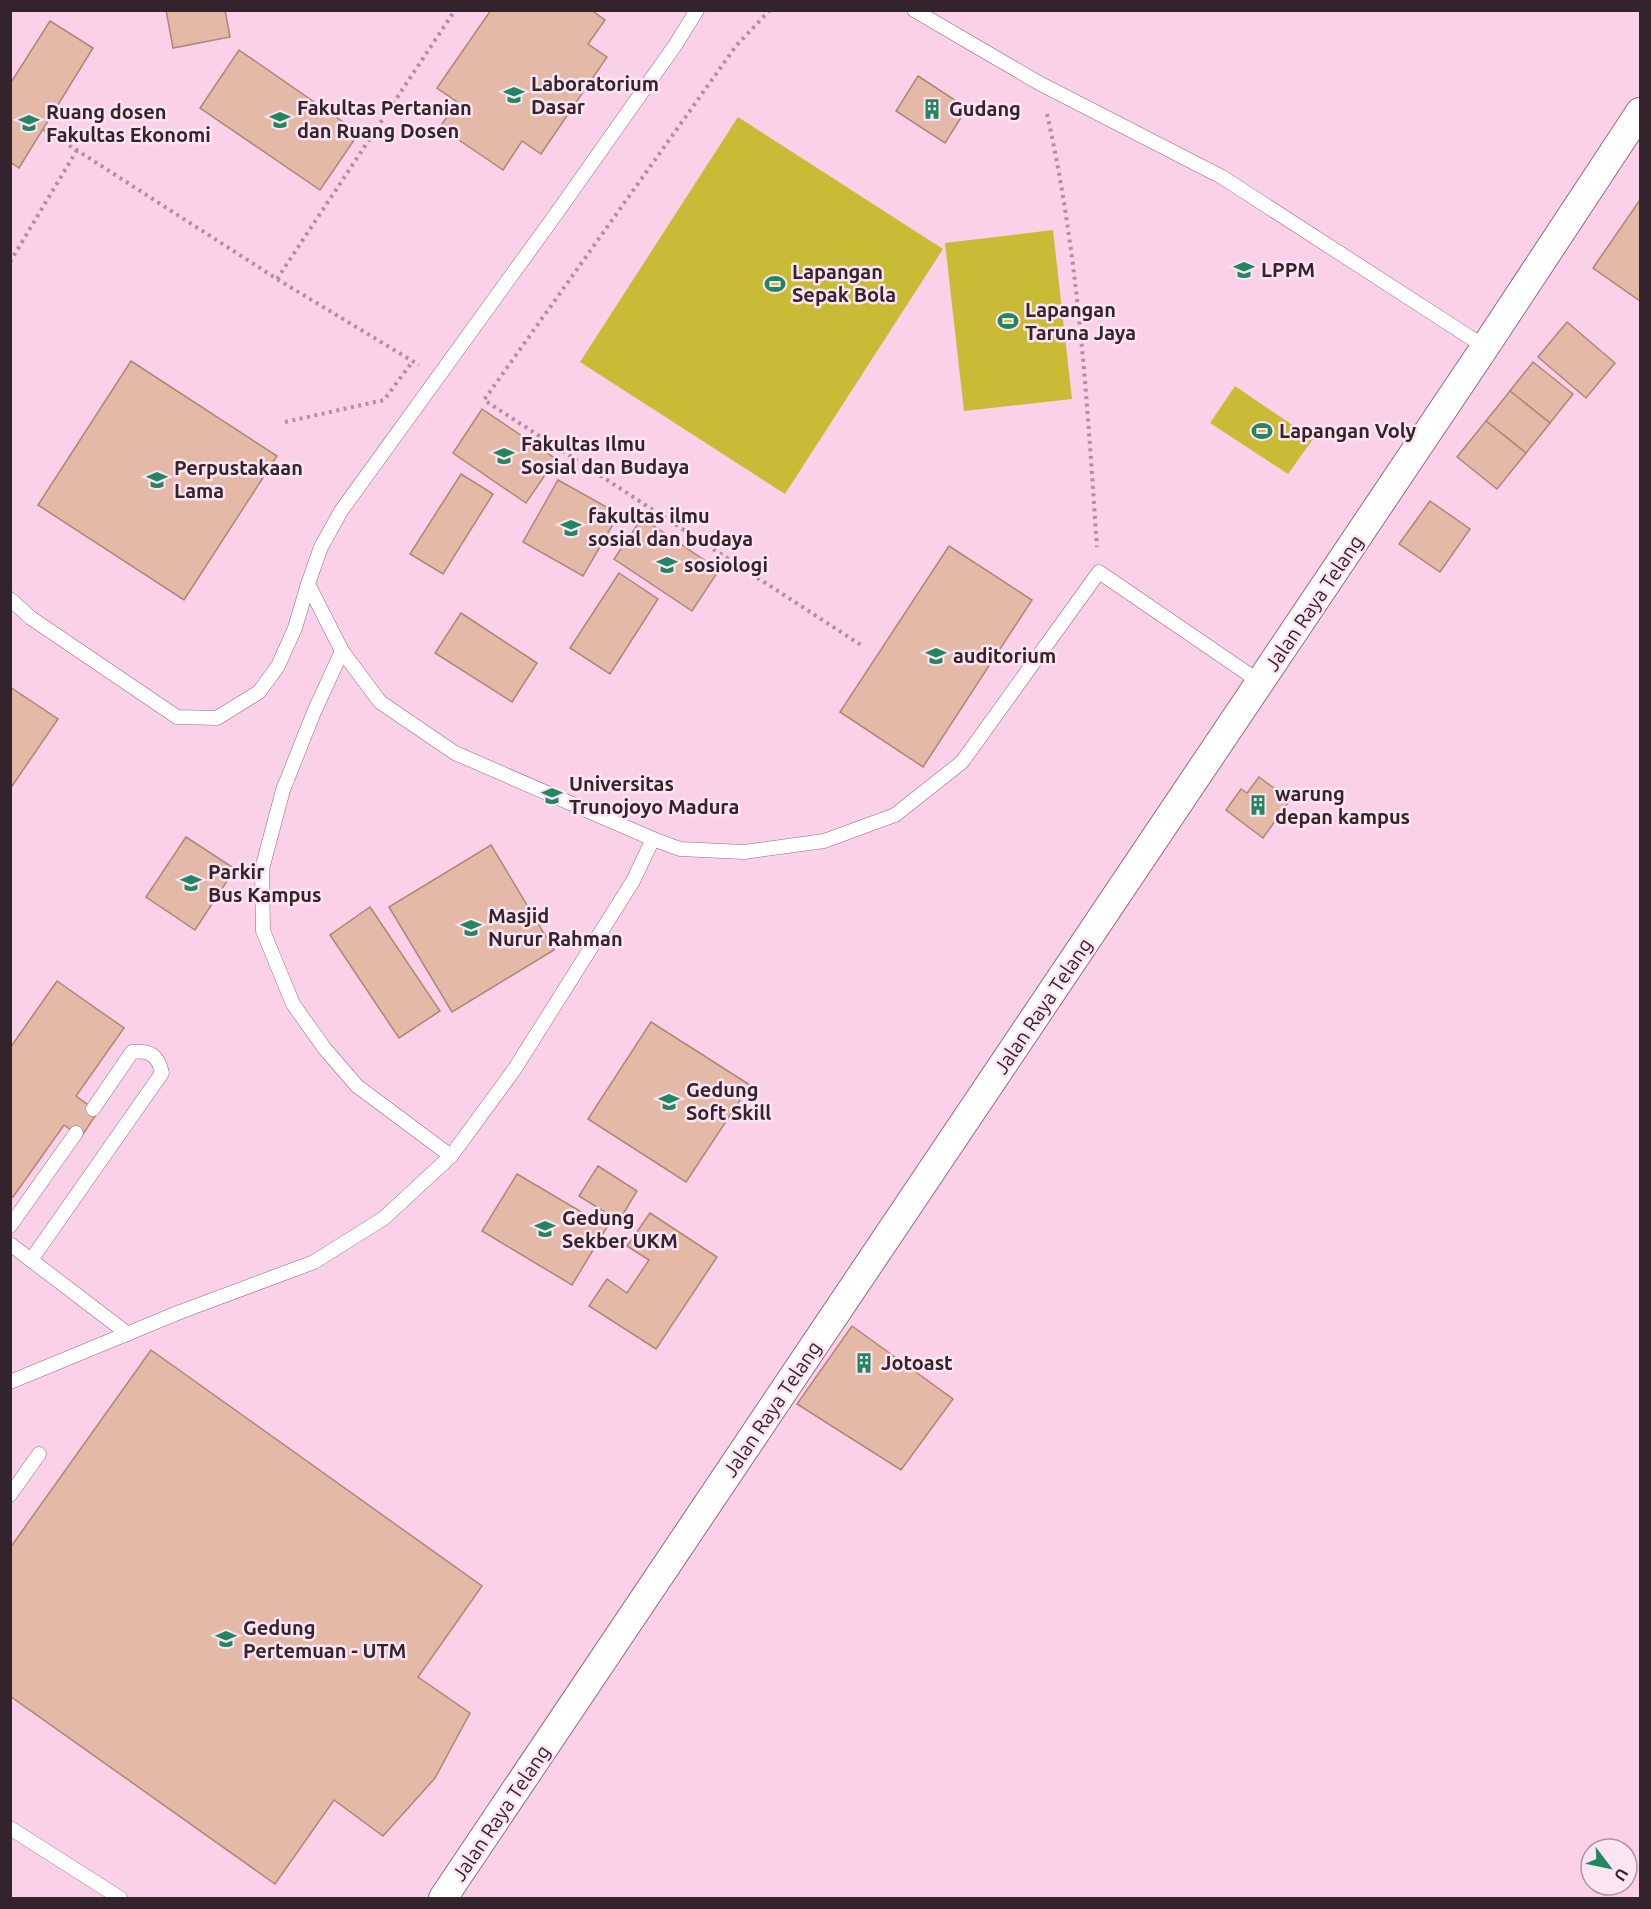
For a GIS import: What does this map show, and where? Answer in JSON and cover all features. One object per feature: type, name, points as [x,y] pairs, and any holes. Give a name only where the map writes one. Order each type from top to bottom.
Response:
[{"type":"street","name":"Jalan Raya Telang","points":[[443,1899],[1641,112]]},
{"type":"lane","points":[[10,599],[31,618],[177,717],[217,718],[259,693],[278,666],[296,628],[321,547],[341,511],[670,53],[697,10]]},
{"type":"lane","points":[[914,10],[1039,83],[1222,177],[1485,347]]},
{"type":"lane","points":[[308,584],[342,651],[380,702],[455,753],[680,849],[744,852],[824,841],[895,815],[962,762],[1099,572],[1260,682]]},
{"type":"lane","points":[[342,651],[314,712],[283,790],[262,869],[263,931],[293,1004],[357,1086],[452,1156]]},
{"type":"lane","points":[[10,1382],[314,1262],[384,1218],[452,1156],[514,1070],[633,881],[653,839]]},
{"type":"lane","points":[[32,1260],[162,1073],[160,1063],[153,1055],[144,1051],[132,1052],[93,1108]]},
{"type":"lane","points":[[10,1226],[76,1133]]},
{"type":"lane","points":[[10,1244],[128,1334]]},
{"type":"lane","points":[[10,1495],[39,1454]]},
{"type":"lane","points":[[10,1828],[120,1899]]},
{"type":"path","points":[[277,279],[455,10]]},
{"type":"path","points":[[770,10],[736,46],[484,400],[864,647]]},
{"type":"path","points":[[1039,83],[1066,206],[1087,395],[1099,572]]},
{"type":"path","points":[[44,129],[277,279],[439,376]]},
{"type":"path","points":[[10,262],[77,150]]},
{"type":"path","points":[[285,422],[384,400],[413,361]]},
{"type":"shaded area","name":"Lapangan Sepak Bola","points":[[738,117],[943,249],[785,494],[580,362]]},
{"type":"shaded area","name":"Lapangan Taruna Jaya","points":[[1053,230],[1072,399],[964,411],[945,243]]},
{"type":"shaded area","name":"Lapangan Voly","points":[[1235,386],[1313,439],[1288,474],[1210,423]]},
{"type":"building","points":[[166,10],[225,10],[230,37],[173,48]]},
{"type":"building","name":"Laboratorium Dasar","points":[[491,10],[591,10],[605,20],[588,44],[607,57],[541,154],[522,141],[503,170],[440,127],[457,102],[437,88]]},
{"type":"building","name":"Ruang dosen Fakultas Ekonomi","points":[[50,21],[93,48],[19,168],[10,162],[10,84]]},
{"type":"building","name":"Fakultas Pertanian dan Ruang Dosen","points":[[239,50],[359,133],[320,190],[200,108]]},
{"type":"building","name":"Gudang","points":[[918,76],[967,108],[945,143],[896,111]]},
{"type":"building","points":[[1640,200],[1640,301],[1593,268]]},
{"type":"building","points":[[1567,322],[1615,363],[1586,398],[1538,357]]},
{"type":"building","name":"Perpustakaan Lama","points":[[131,361],[277,456],[184,600],[38,505]]},
{"type":"building","points":[[1533,362],[1573,394],[1550,423],[1510,391]]},
{"type":"building","points":[[1510,391],[1550,423],[1526,453],[1486,421]]},
{"type":"building","name":"Fakultas Ilmu Sosial dan Budaya","points":[[482,409],[556,459],[526,503],[453,453]]},
{"type":"building","points":[[1486,421],[1526,453],[1497,489],[1457,457]]},
{"type":"building","points":[[461,474],[493,494],[443,574],[410,554]]},
{"type":"building","name":"fakultas ilmu sosial dan budaya","points":[[558,480],[619,514],[583,576],[523,542]]},
{"type":"building","points":[[1430,501],[1470,529],[1440,572],[1399,544]]},
{"type":"building","name":"sosiologi","points":[[642,518],[719,570],[692,611],[614,559]]},
{"type":"building","name":"auditorium","points":[[949,546],[1032,600],[923,767],[840,712]]},
{"type":"building","points":[[619,573],[658,599],[610,674],[570,648]]},
{"type":"building","points":[[461,613],[537,663],[512,702],[435,653]]},
{"type":"building","points":[[10,687],[58,719],[10,789]]},
{"type":"building","name":"warung depan kampus","points":[[1259,777],[1290,800],[1263,838],[1226,810],[1241,789],[1247,793]]},
{"type":"building","name":"Parkir Bus Kampus","points":[[186,837],[235,869],[195,930],[146,897]]},
{"type":"building","name":"Masjid Nurur Rahman","points":[[491,845],[554,950],[452,1012],[389,907]]},
{"type":"building","points":[[370,907],[440,1011],[399,1038],[330,935]]},
{"type":"building","points":[[57,981],[124,1028],[76,1096],[98,1112],[81,1137],[64,1125],[13,1197],[10,1195],[10,1048]]},
{"type":"building","name":"Gedung Soft Skill","points":[[651,1022],[750,1085],[686,1182],[588,1119]]},
{"type":"building","points":[[598,1166],[637,1191],[619,1221],[579,1196]]},
{"type":"building","name":"Gedung Sekber UKM","points":[[517,1174],[607,1227],[572,1285],[482,1231]]},
{"type":"building","points":[[650,1213],[717,1257],[656,1349],[589,1306],[607,1279],[627,1293],[649,1260],[627,1246]]},
{"type":"building","name":"Jotoast","points":[[852,1326],[953,1399],[901,1470],[797,1404]]},
{"type":"building","points":[[151,1350],[482,1586],[418,1677],[470,1713],[435,1778],[383,1836],[334,1800],[275,1884],[10,1696],[10,1548]]},
{"type":"place","name":"Laboratorium Dasar","points":[[514,95]]},
{"type":"place","name":"Gudang","points":[[932,109]]},
{"type":"place","name":"Fakultas Pertanian dan Ruang Dosen","points":[[280,120]]},
{"type":"place","name":"Ruang dosen Fakultas Ekonomi","points":[[29,123]]},
{"type":"place","name":"LPPM","points":[[1244,270]]},
{"type":"place","name":"Lapangan Sepak Bola","points":[[775,284]]},
{"type":"place","name":"Lapangan Taruna Jaya","points":[[1008,321]]},
{"type":"place","name":"Lapangan Voly","points":[[1262,431]]},
{"type":"place","name":"Fakultas Ilmu Sosial dan Budaya","points":[[504,456]]},
{"type":"place","name":"Perpustakaan Lama","points":[[157,480]]},
{"type":"place","name":"fakultas ilmu sosial dan budaya","points":[[571,528]]},
{"type":"place","name":"sosiologi","points":[[667,565]]},
{"type":"place","name":"auditorium","points":[[936,656]]},
{"type":"place","name":"Universitas Trunojoyo Madura","points":[[552,796]]},
{"type":"place","name":"warung depan kampus","points":[[1258,805]]},
{"type":"place","name":"Parkir Bus Kampus","points":[[191,883]]},
{"type":"place","name":"Masjid Nurur Rahman","points":[[471,928]]},
{"type":"place","name":"Gedung Soft Skill","points":[[669,1102]]},
{"type":"place","name":"Gedung Sekber UKM","points":[[545,1229]]},
{"type":"place","name":"Jotoast","points":[[864,1363]]},
{"type":"place","name":"Gedung Pertemuan - UTM","points":[[226,1639]]}]
